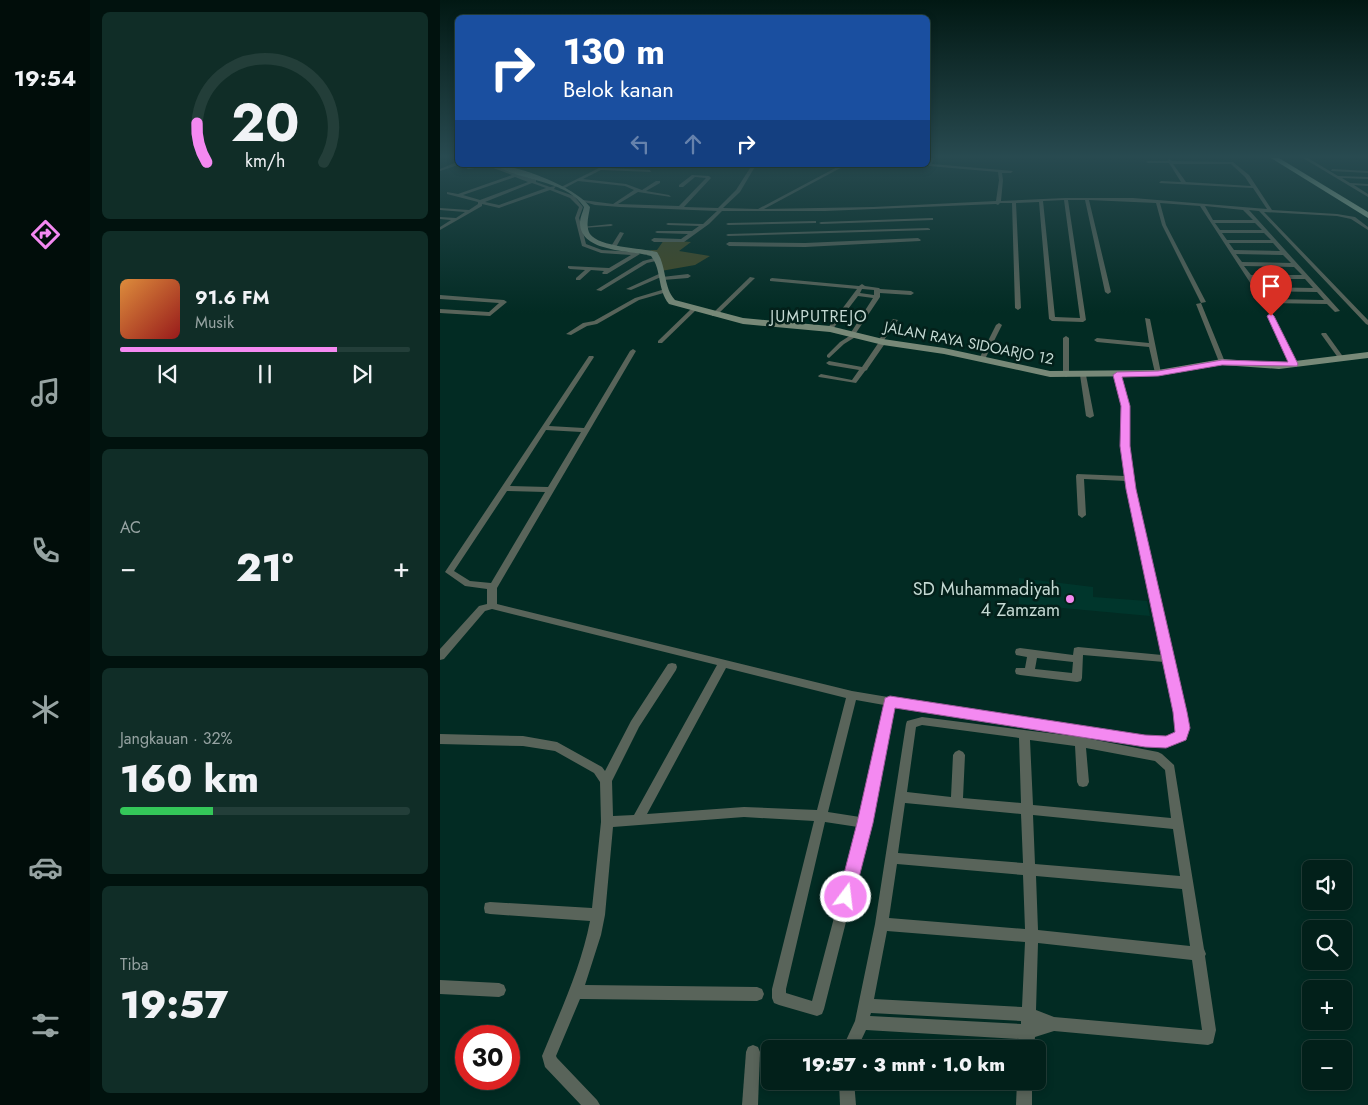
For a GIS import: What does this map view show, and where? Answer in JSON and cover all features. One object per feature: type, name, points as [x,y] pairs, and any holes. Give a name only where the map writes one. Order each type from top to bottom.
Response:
[{"type":"main road","points":[[585,210],[582,213],[584,226],[591,239],[613,248],[654,254],[662,292]]},
{"type":"main road","name":"JALAN RAYA SIDOARJO 12","points":[[662,292],[672,302],[692,311],[743,321],[830,329],[882,343],[982,360],[1033,371],[1066,374],[1118,378],[1222,362],[1294,364],[1368,355]]},
{"type":"street","points":[[448,210],[470,211]]},
{"type":"street","points":[[581,210],[582,213],[577,218],[581,239],[586,246],[601,251],[639,252]]},
{"type":"street","points":[[711,210],[837,210]]},
{"type":"street","points":[[654,240],[682,241],[704,225],[720,210]]},
{"type":"street","points":[[742,214],[900,210]]},
{"type":"street","points":[[1014,210],[1018,308]]},
{"type":"street","points":[[1042,210],[1052,319],[1083,320],[1067,210]]},
{"type":"street","points":[[1088,210],[1108,292]]},
{"type":"street","points":[[1160,210],[1164,225],[1201,303],[1222,362]]},
{"type":"street","points":[[1204,210],[1266,303],[1328,302]]},
{"type":"street","points":[[1241,210],[1344,216],[1353,218],[1368,229]]},
{"type":"street","points":[[1236,221],[1230,212],[1246,210]]},
{"type":"street","points":[[1246,210],[1337,311]]},
{"type":"street","points":[[1260,210],[1368,324]]},
{"type":"street","points":[[441,228],[470,211]]},
{"type":"street","points":[[796,244],[822,211]]},
{"type":"street","points":[[806,245],[821,223],[822,211]]},
{"type":"street","points":[[440,218],[456,219]]},
{"type":"street","points":[[821,223],[931,218]]},
{"type":"street","points":[[1211,221],[1257,222]]},
{"type":"street","points":[[728,224],[814,222]]},
{"type":"street","points":[[668,224],[704,225]]},
{"type":"street","points":[[584,226],[610,225]]},
{"type":"street","points":[[728,235],[928,229]]},
{"type":"street","points":[[1218,231],[1266,232]]},
{"type":"street","points":[[1241,231],[1249,241]]},
{"type":"street","points":[[657,232],[693,233]]},
{"type":"street","points":[[613,248],[622,234]]},
{"type":"street","points":[[729,244],[806,245],[870,243],[911,245],[918,240]]},
{"type":"street","points":[[1224,241],[1275,242]]},
{"type":"street","points":[[570,266],[608,271],[639,252]]},
{"type":"street","points":[[1232,252],[1284,252]]},
{"type":"street","points":[[600,290],[645,262],[655,260]]},
{"type":"street","points":[[621,264],[631,266]]},
{"type":"street","points":[[1240,264],[1296,265]]},
{"type":"street","points":[[578,279],[590,268]]},
{"type":"street","points":[[629,289],[659,276],[688,276]]},
{"type":"street","points":[[1248,277],[1306,277]]},
{"type":"street","points":[[714,314],[752,278]]},
{"type":"street","points":[[772,280],[862,286],[874,288],[878,294]]},
{"type":"street","points":[[830,329],[862,286]]},
{"type":"street","points":[[1256,289],[1317,290]]},
{"type":"street","points":[[569,334],[585,324],[595,323],[637,298],[662,292]]},
{"type":"street","points":[[857,294],[911,293]]},
{"type":"street","points":[[865,369],[829,359],[853,335],[878,294]]},
{"type":"street","points":[[440,297],[504,301],[490,314],[440,311]]},
{"type":"street","points":[[1298,302],[1304,308]]},
{"type":"street","points":[[660,342],[692,311]]},
{"type":"street","points":[[1271,316],[1294,364]]},
{"type":"street","points":[[1147,319],[1158,373]]},
{"type":"street","points":[[822,376],[854,382],[865,369],[895,320]]},
{"type":"street","points":[[982,360],[999,325]]},
{"type":"street","points":[[1324,334],[1341,358]]},
{"type":"street","points":[[1066,338],[1066,374]]},
{"type":"street","points":[[1097,340],[1151,345]]},
{"type":"street","points":[[492,606],[490,593],[493,586],[633,351]]},
{"type":"street","points":[[493,586],[468,584],[449,572],[591,357]]},
{"type":"street","points":[[1083,375],[1090,416]]},
{"type":"street","points":[[440,656],[482,608],[492,606],[723,663],[850,700],[890,702],[1081,733],[1145,741],[1166,742],[1181,736],[1182,728],[1169,660],[1159,624],[1130,479],[1125,446],[1126,406],[1118,378]]},
{"type":"street","points":[[544,428],[587,430]]},
{"type":"street","points":[[1082,515],[1080,476],[1130,479]]},
{"type":"street","points":[[504,488],[551,490]]},
{"type":"street","points":[[1032,654],[1025,672],[1077,678],[1078,650],[1169,660]]},
{"type":"street","points":[[1020,652],[1078,659]]},
{"type":"street","points":[[637,820],[723,663]]},
{"type":"street","points":[[592,1105],[550,1062],[549,1056],[588,960],[598,915],[607,822],[606,781],[639,718],[672,667]]},
{"type":"street","points":[[850,700],[813,816],[779,998],[817,1009],[865,823],[890,702]]},
{"type":"street","points":[[853,1040],[862,1023],[882,924],[910,724],[915,722],[1080,742],[1158,757],[1166,762],[1170,768],[1199,954],[1209,1030],[1208,1038],[1054,1024],[1029,1014],[866,1006]]},
{"type":"street","points":[[1024,735],[1029,810],[1032,936],[1027,1040]]},
{"type":"street","points":[[440,739],[523,741],[557,747],[598,770],[606,781]]},
{"type":"street","points":[[1080,742],[1083,782]]},
{"type":"street","points":[[957,803],[959,755]]},
{"type":"street","points":[[900,797],[1178,824]]},
{"type":"street","points":[[607,822],[744,812],[813,816],[865,823]]},
{"type":"street","points":[[891,858],[1187,883]]},
{"type":"street","points":[[490,908],[598,915]]},
{"type":"street","points":[[882,924],[1032,936],[1199,954]]},
{"type":"street","points":[[440,987],[499,990]]},
{"type":"street","points":[[576,992],[757,994]]},
{"type":"street","points":[[862,1023],[1027,1032],[1054,1024]]},
{"type":"street","points":[[750,1105],[753,1052]]},
{"type":"street","points":[[847,1090],[848,1105]]},
{"type":"street","points":[[1024,1105],[1025,1090]]},
{"type":"shaded area","points":[[664,240],[691,242],[679,251],[710,256],[695,265],[661,271],[659,255],[650,250],[657,250]]},
{"type":"shaded area","name":"SD Muhammadiyah 4 Zamzam","points":[[1019,578],[1093,587],[1093,597],[1147,601],[1150,616],[1019,604]]},
{"type":"place","name":"SD Muhammadiyah 4 Zamzam","points":[[1070,599]]},
{"type":"district","name":"JUMPUTREJO","points":[[819,316]]},
{"type":"route","points":[[846,897],[865,823],[890,702],[1081,733],[1145,741],[1166,742],[1181,736],[1180,712],[1159,624],[1131,489],[1125,446],[1126,406],[1117,375],[1158,373],[1222,362],[1273,366],[1294,364],[1271,316]]}]
